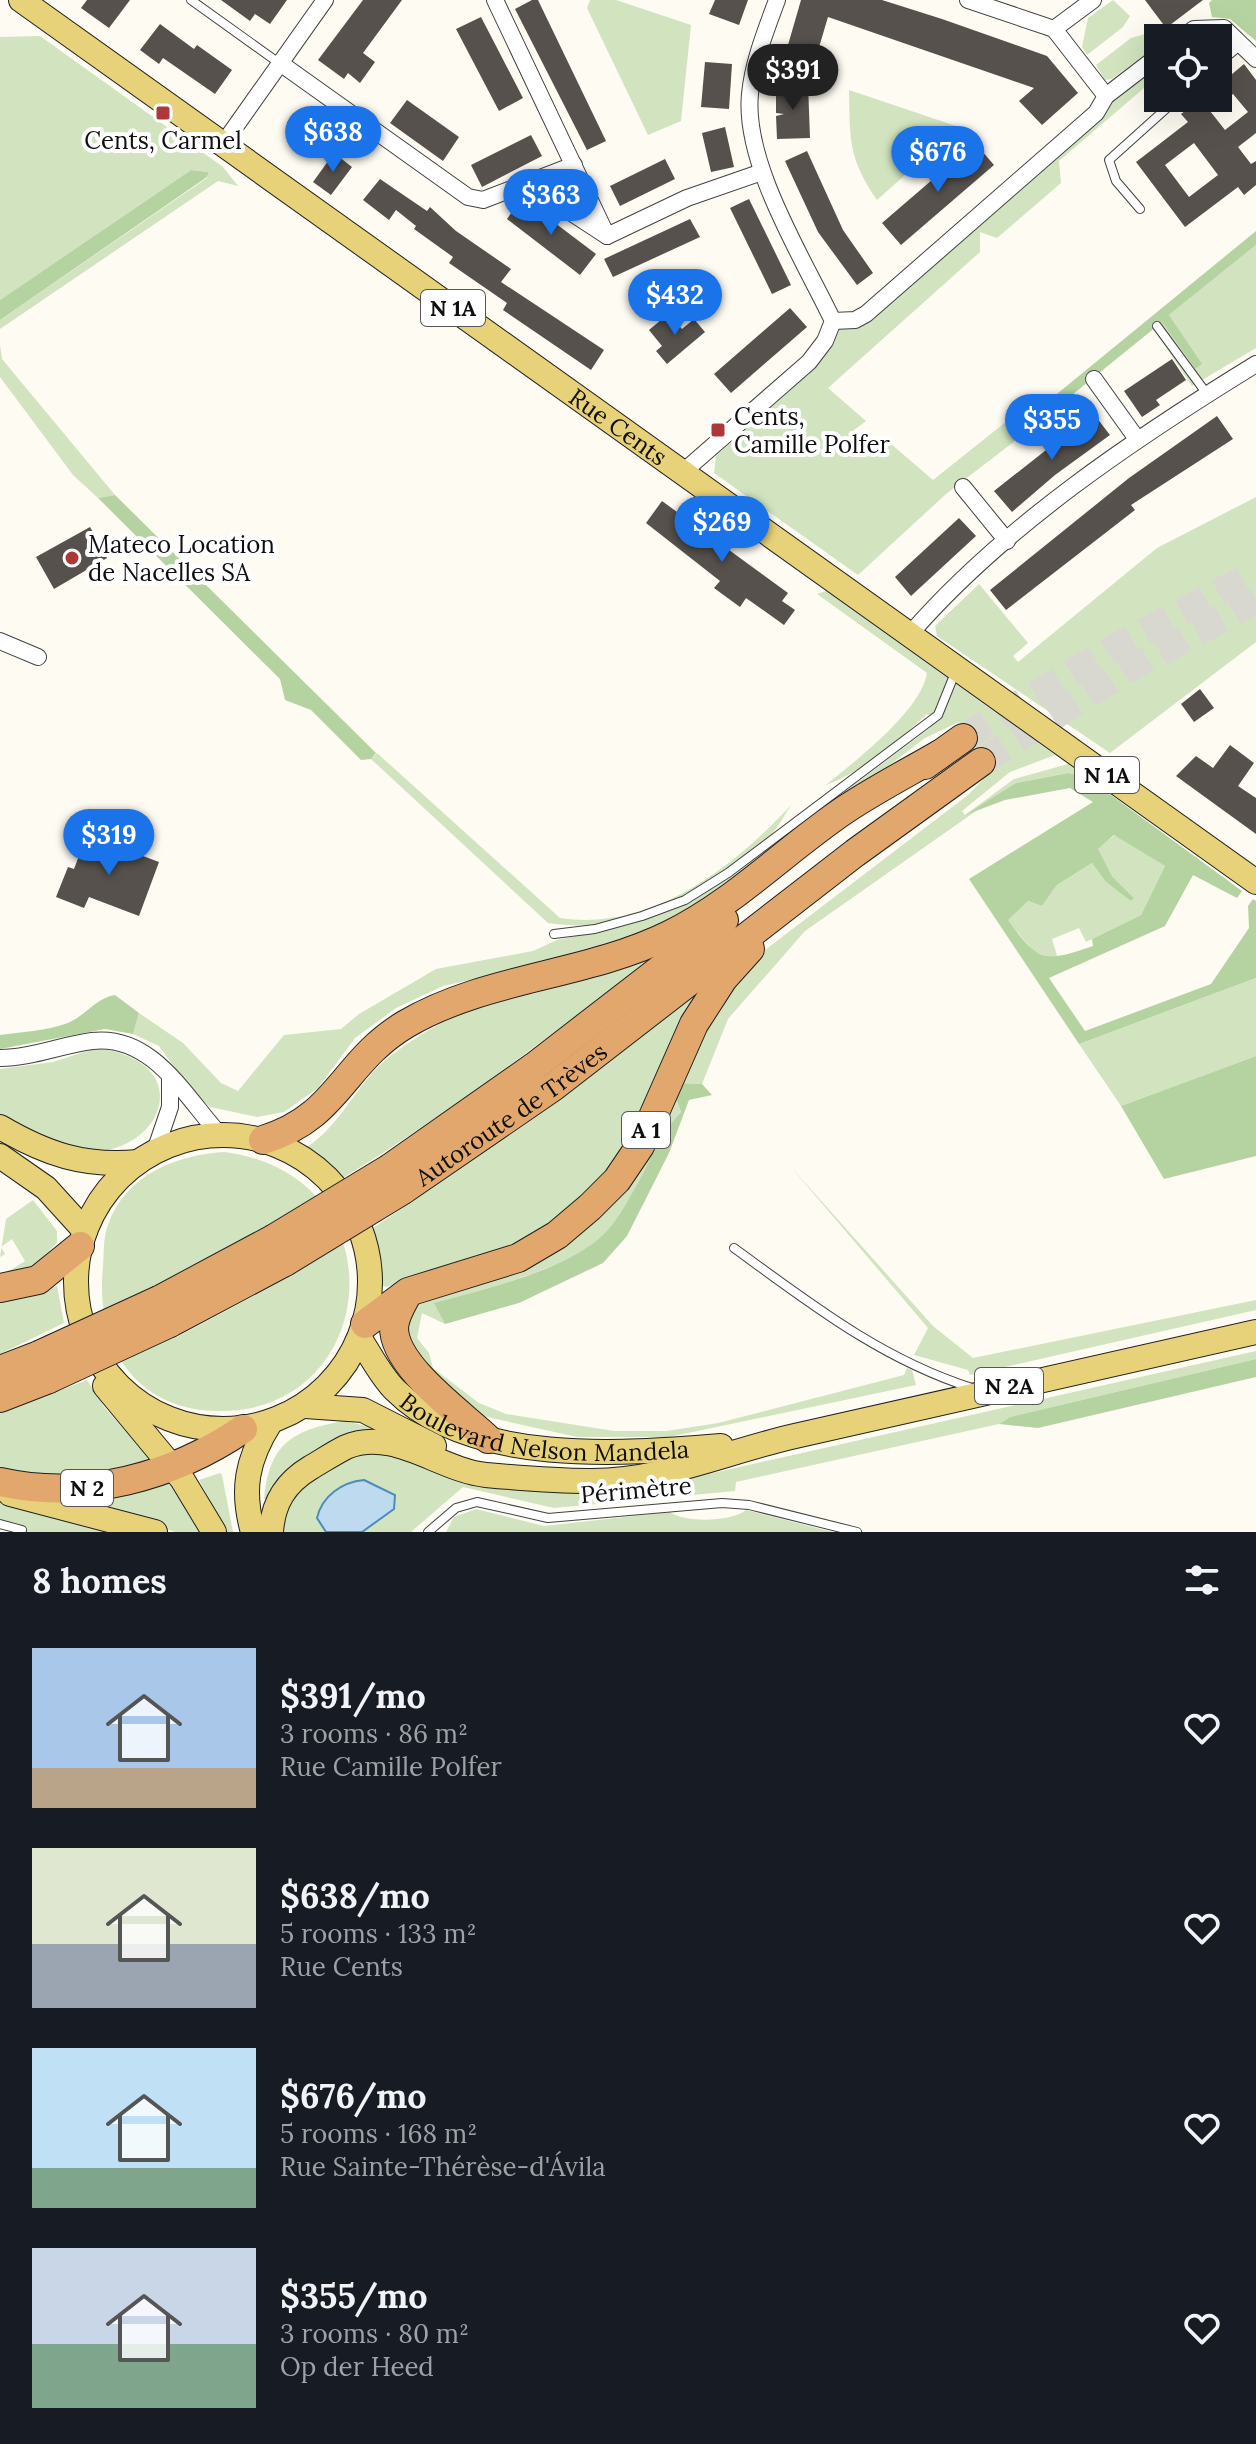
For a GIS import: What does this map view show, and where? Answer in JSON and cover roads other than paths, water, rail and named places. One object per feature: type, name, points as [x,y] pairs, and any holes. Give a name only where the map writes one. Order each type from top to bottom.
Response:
[{"type":"highway","name":"Autoroute de Trèves","points":[[263,1140],[287,1133],[314,1116],[365,1055],[405,1025],[477,993],[611,959],[672,934],[741,890],[846,809],[952,746],[535,1066],[396,1179]]},
{"type":"highway","name":"Autoroute de Trèves","points":[[0,1398],[44,1367],[165,1311],[279,1251],[553,1087],[855,853],[981,762]]},
{"type":"highway","name":"A 1","points":[[363,1331],[408,1292],[518,1258],[557,1235],[590,1207],[617,1180],[640,1146],[694,1024],[723,979],[753,945],[855,853]]},
{"type":"highway","points":[[0,1288],[38,1280],[82,1238]]},
{"type":"highway","points":[[408,1292],[397,1313],[396,1343],[414,1372],[488,1439]]},
{"type":"highway","name":"Autoroute de Trèves","points":[[0,1370],[44,1367]]},
{"type":"highway","name":"N 2","points":[[0,1482],[71,1491],[125,1482],[216,1448],[257,1426]]},
{"type":"main road","name":"Rue Cents","points":[[21,0],[1256,882]]},
{"type":"main road","points":[[0,1127],[58,1157],[106,1165],[147,1156],[187,1139],[220,1135],[263,1140],[309,1162],[346,1200],[358,1222],[371,1272],[363,1331],[337,1377],[305,1406],[257,1426],[194,1427],[148,1410],[111,1378],[86,1336]]},
{"type":"main road","points":[[0,1156],[46,1188],[82,1238]]},
{"type":"main road","points":[[147,1156],[106,1192],[82,1238],[76,1291],[94,1367],[109,1394],[172,1466],[214,1532]]},
{"type":"main road","name":"Boulevard Nelson Mandela","points":[[363,1331],[395,1389],[451,1427],[488,1439],[539,1448],[634,1452],[763,1443]]},
{"type":"main road","name":"Boulevard Nelson Mandela","points":[[271,1532],[275,1504],[298,1475],[345,1448],[363,1442],[403,1447],[484,1475],[589,1481],[632,1479],[678,1471],[763,1443],[1256,1332]]},
{"type":"main road","name":"Boulevard Nelson Mandela","points":[[305,1406],[363,1410],[432,1446],[518,1475]]},
{"type":"main road","points":[[253,1532],[246,1486],[257,1426]]},
{"type":"main road","name":"N 2","points":[[0,1490],[155,1532]]},
{"type":"street","points":[[223,144],[325,0]]},
{"type":"street","points":[[495,0],[607,236]]},
{"type":"street","points":[[777,0],[757,57],[750,93],[753,143],[762,172],[833,321]]},
{"type":"street","points":[[968,0],[1054,29],[1106,96]]},
{"type":"street","points":[[1054,29],[1093,0]]},
{"type":"street","points":[[1232,35],[1256,59]]},
{"type":"street","points":[[280,63],[468,197],[483,200],[529,185],[574,165]]},
{"type":"street","points":[[833,321],[855,320],[866,314],[1096,113],[1106,96],[1144,67]]},
{"type":"street","points":[[607,236],[687,198],[762,172]]},
{"type":"street","points":[[529,185],[607,236]]},
{"type":"street","points":[[683,472],[809,362],[819,351],[833,321]]},
{"type":"street","points":[[910,634],[944,595],[1137,439],[1256,364]]},
{"type":"street","points":[[1094,379],[1137,439]]},
{"type":"street","points":[[963,487],[1007,541]]},
{"type":"street","points":[[0,641],[38,657]]},
{"type":"street","points":[[0,1058],[93,1041],[124,1041],[151,1055],[220,1135]]},
{"type":"street","points":[[147,1156],[170,1107],[170,1078]]},
{"type":"lane","points":[[191,0],[280,63]]},
{"type":"lane","points":[[1232,53],[1243,44]]},
{"type":"lane","points":[[1140,209],[1116,181],[1109,160],[1162,112]]},
{"type":"lane","points":[[1157,326],[1207,394]]},
{"type":"lane","points":[[554,934],[595,929],[642,916],[685,900],[728,873],[938,715],[958,669]]},
{"type":"lane","points":[[734,1248],[843,1329],[932,1375],[985,1391]]},
{"type":"lane","name":"Périmètre","points":[[428,1532],[456,1508],[477,1502],[548,1518],[722,1503],[749,1505],[857,1532]]},
{"type":"lane","points":[[0,1524],[22,1530]]},
{"type":"water","points":[[364,1480],[395,1495],[394,1509],[362,1532],[326,1532],[317,1518],[323,1503],[341,1487]]},
{"type":"tunnel","points":[[963,738],[1112,649],[1256,573]]},
{"type":"tunnel","points":[[981,762],[1125,671],[1256,600]]},
{"type":"place","name":"Cents, Carmel","points":[[163,113]]},
{"type":"place","name":"Cents, Camille Polfer","points":[[718,430]]},
{"type":"place","name":"Mateco Location de Nacelles SA","points":[[72,558]]}]
